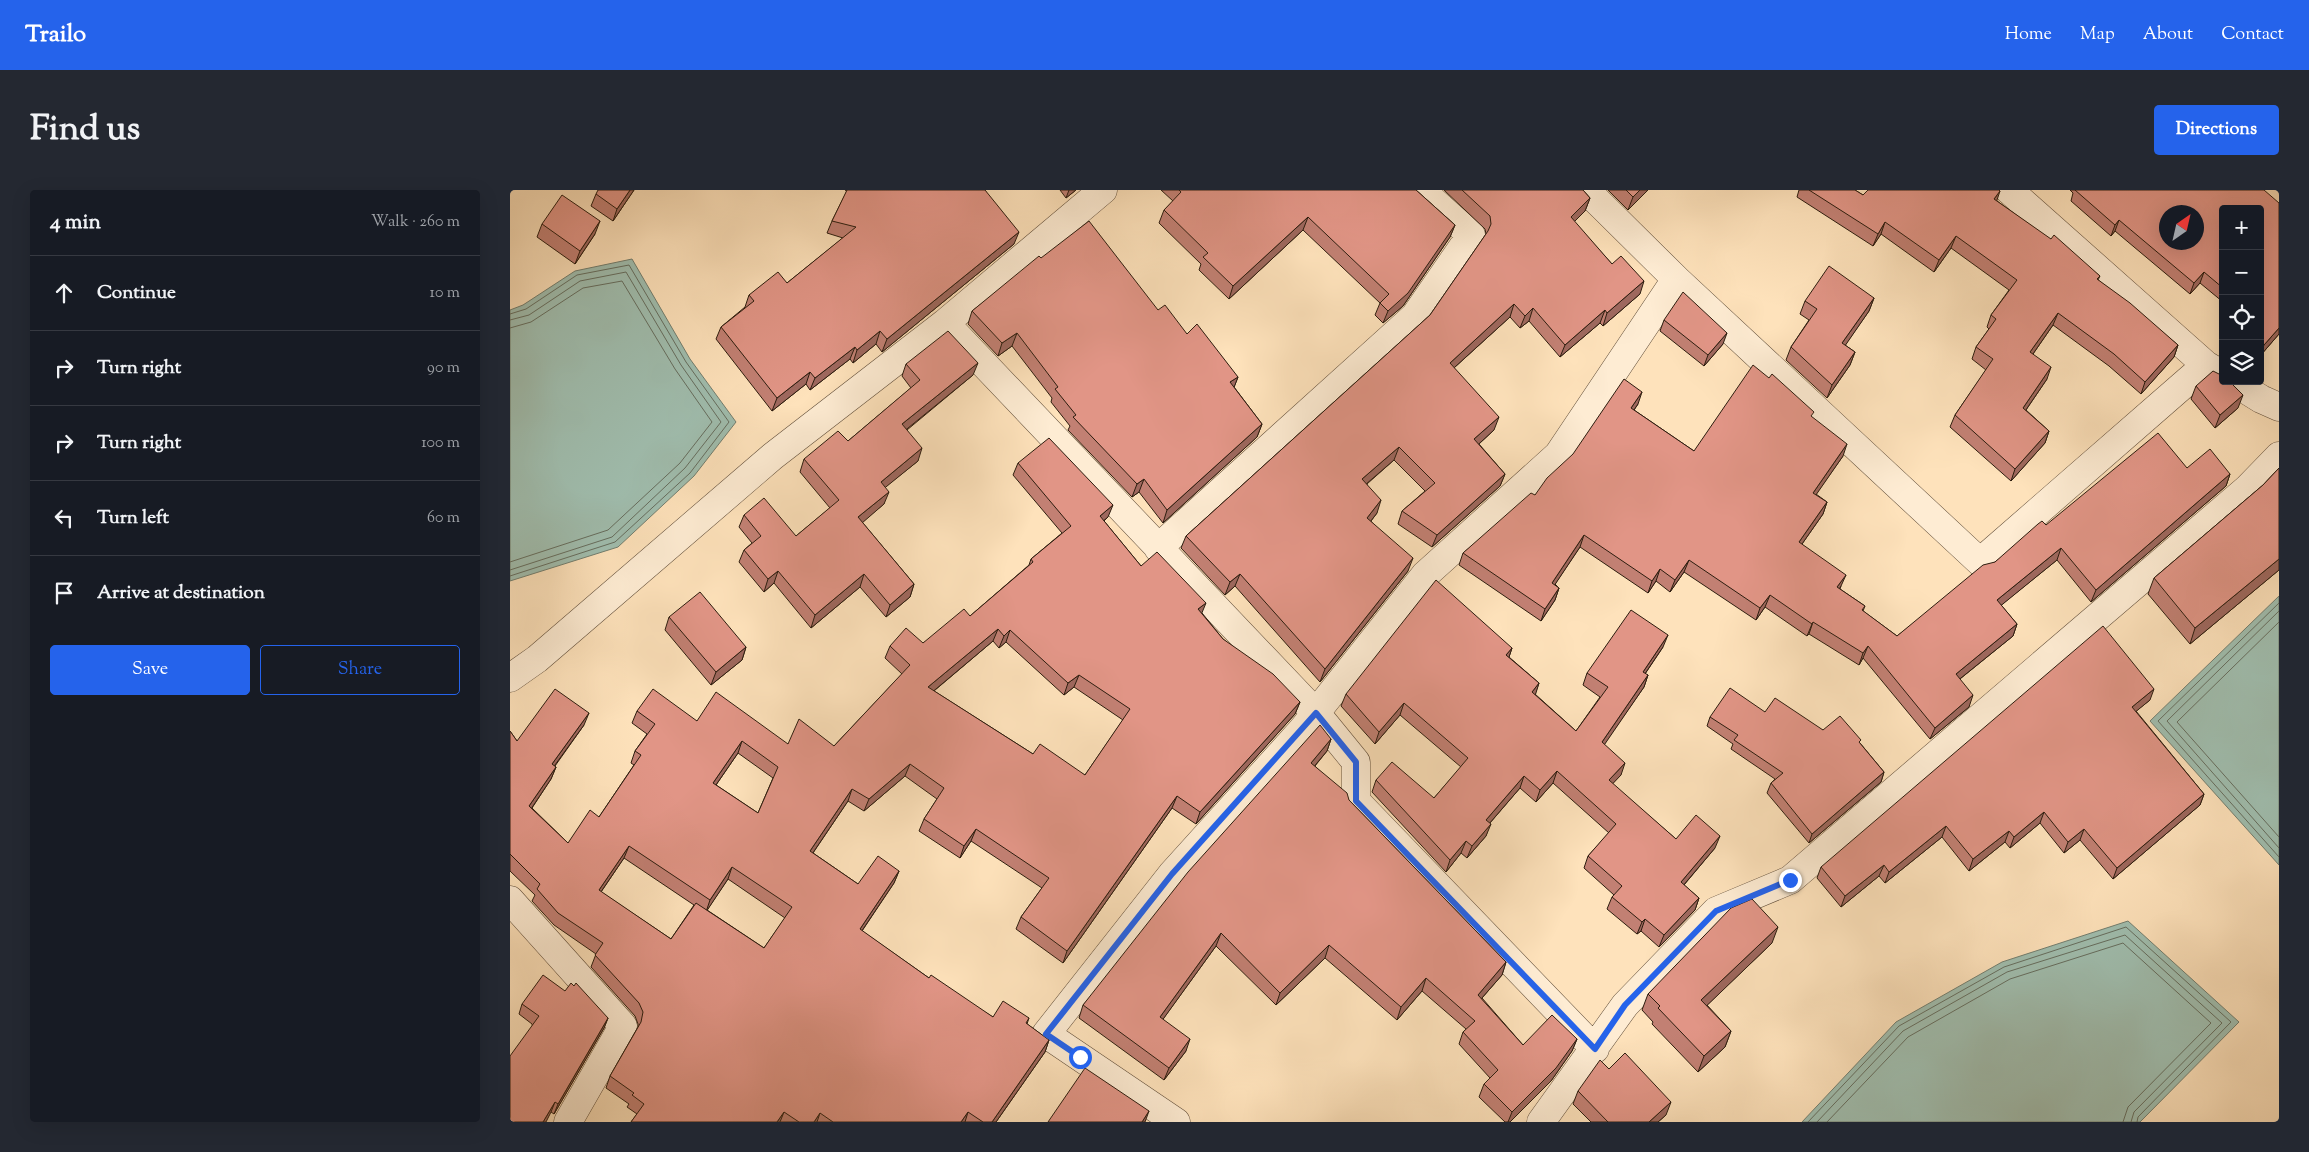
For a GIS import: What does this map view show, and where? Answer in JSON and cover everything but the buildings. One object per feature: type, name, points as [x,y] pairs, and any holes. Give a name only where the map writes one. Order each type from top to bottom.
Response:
[{"type":"street","points":[[510,678],[537,659],[773,456],[945,323],[1103,190]]},
{"type":"street","points":[[1158,548],[1415,316],[1471,235],[1421,190]]},
{"type":"street","points":[[1586,190],[1676,280],[1980,562],[2214,370],[2009,190]]},
{"type":"street","points":[[1176,1122],[1046,1034],[1172,874],[1316,713],[1425,575],[1558,455],[1676,280]]},
{"type":"street","points":[[945,323],[1316,713],[1356,762],[1356,801],[1595,1049]]},
{"type":"street","points":[[2239,385],[2279,407]]},
{"type":"street","points":[[1541,1122],[1625,1005],[1716,911],[1790,880],[2247,488],[2279,456]]},
{"type":"street","points":[[510,900],[623,1026],[568,1122]]},
{"type":"water","points":[[632,259],[690,359],[736,422],[694,476],[618,547],[510,581],[510,310],[523,305],[575,271]]},
{"type":"water","points":[[2279,596],[2279,865],[2150,721]]},
{"type":"water","points":[[2128,921],[2239,1022],[2140,1122],[1802,1122],[1896,1022],[2002,962]]},
{"type":"route","points":[[1080,1057],[1046,1034],[1172,874],[1303,730],[1316,713],[1356,762],[1356,801],[1595,1049],[1625,1005],[1716,911],[1790,880]]}]
